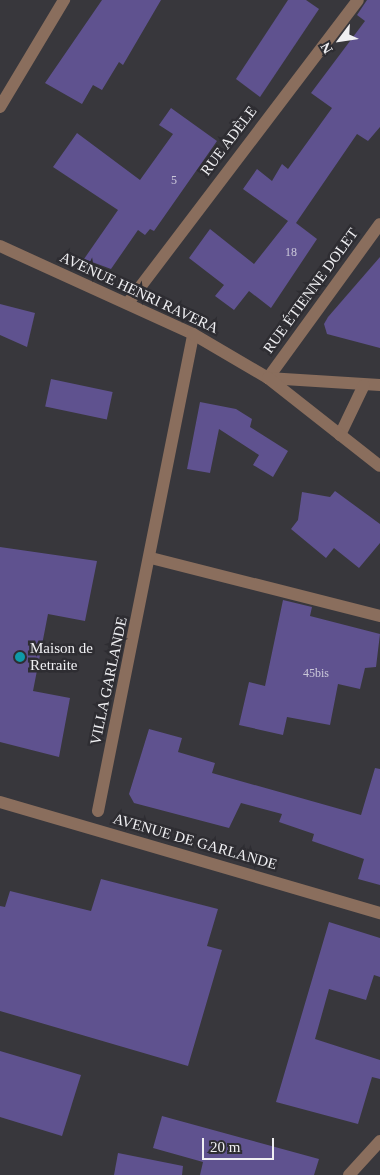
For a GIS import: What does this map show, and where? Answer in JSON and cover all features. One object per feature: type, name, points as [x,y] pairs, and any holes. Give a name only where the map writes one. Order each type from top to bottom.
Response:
[{"type":"street","points":[[0,107],[64,0]]},
{"type":"street","name":"RUE ADÈLE","points":[[128,304],[358,0]]},
{"type":"street","name":"RUE ÉTIENNE DOLET","points":[[268,378],[380,224]]},
{"type":"street","name":"AVENUE HENRI RAVERA","points":[[0,246],[193,334],[268,378],[380,385]]},
{"type":"street","name":"VILLA GARLANDE","points":[[98,811],[151,558],[193,334]]},
{"type":"street","points":[[268,378],[380,466]]},
{"type":"street","points":[[340,435],[364,385]]},
{"type":"street","points":[[151,558],[380,616]]},
{"type":"street","name":"AVENUE DE GARLANDE","points":[[0,802],[380,913]]},
{"type":"street","points":[[349,1175],[380,1141]]},
{"type":"building","points":[[102,0],[161,0],[123,65],[119,62],[102,90],[93,85],[82,104],[45,83]]},
{"type":"building","points":[[288,0],[306,0],[319,9],[260,97],[236,79]]},
{"type":"building","points":[[367,0],[380,0],[380,127],[368,141],[357,134],[296,223],[317,239],[271,308],[249,291],[234,310],[215,296],[224,285],[189,258],[210,229],[254,264],[288,221],[243,189],[257,169],[272,181],[282,164],[288,169],[332,108],[311,93],[365,21],[357,15]]},
{"type":"building","points":[[171,108],[217,141],[154,231],[150,229],[145,235],[138,230],[111,269],[84,259],[118,210],[53,167],[77,133],[140,180],[173,134],[159,125]]},
{"type":"building","points":[[380,257],[380,348],[327,334],[324,324],[328,317]]},
{"type":"building","points":[[0,304],[35,313],[27,347],[0,335]]},
{"type":"building","points":[[51,379],[113,392],[107,419],[45,406]]},
{"type":"building","points":[[200,402],[236,409],[252,419],[250,427],[288,451],[273,477],[253,465],[259,455],[219,429],[210,473],[187,469]]},
{"type":"building","points":[[335,491],[380,524],[380,543],[359,568],[334,548],[326,558],[291,529],[298,520],[302,492],[330,497]]},
{"type":"building","name":"Maison de Retraite","points":[[0,547],[97,561],[85,621],[48,614],[33,691],[70,698],[59,757],[0,742]]},
{"type":"building","points":[[283,600],[312,607],[310,616],[380,634],[376,667],[365,668],[360,689],[338,684],[330,725],[287,717],[283,735],[239,725],[249,682],[265,686]]},
{"type":"building","points":[[149,729],[182,738],[178,752],[215,763],[212,773],[361,815],[375,768],[380,769],[380,885],[358,879],[364,859],[312,841],[314,834],[279,822],[282,814],[241,803],[229,828],[134,803],[129,794]]},
{"type":"building","points":[[101,879],[218,909],[207,946],[222,950],[188,1066],[0,1011],[0,906],[5,907],[10,891],[91,911]]},
{"type":"building","points":[[329,922],[380,938],[380,977],[374,975],[366,1000],[329,989],[315,1039],[380,1060],[380,1079],[372,1077],[358,1124],[276,1102]]},
{"type":"building","points":[[0,1051],[81,1075],[62,1136],[0,1117]]},
{"type":"building","points":[[162,1116],[319,1159],[314,1175],[200,1175],[203,1162],[153,1148]]},
{"type":"building","points":[[118,1153],[183,1166],[182,1175],[114,1175]]},
{"type":"place","name":"Maison de Retraite","points":[[20,657]]}]
